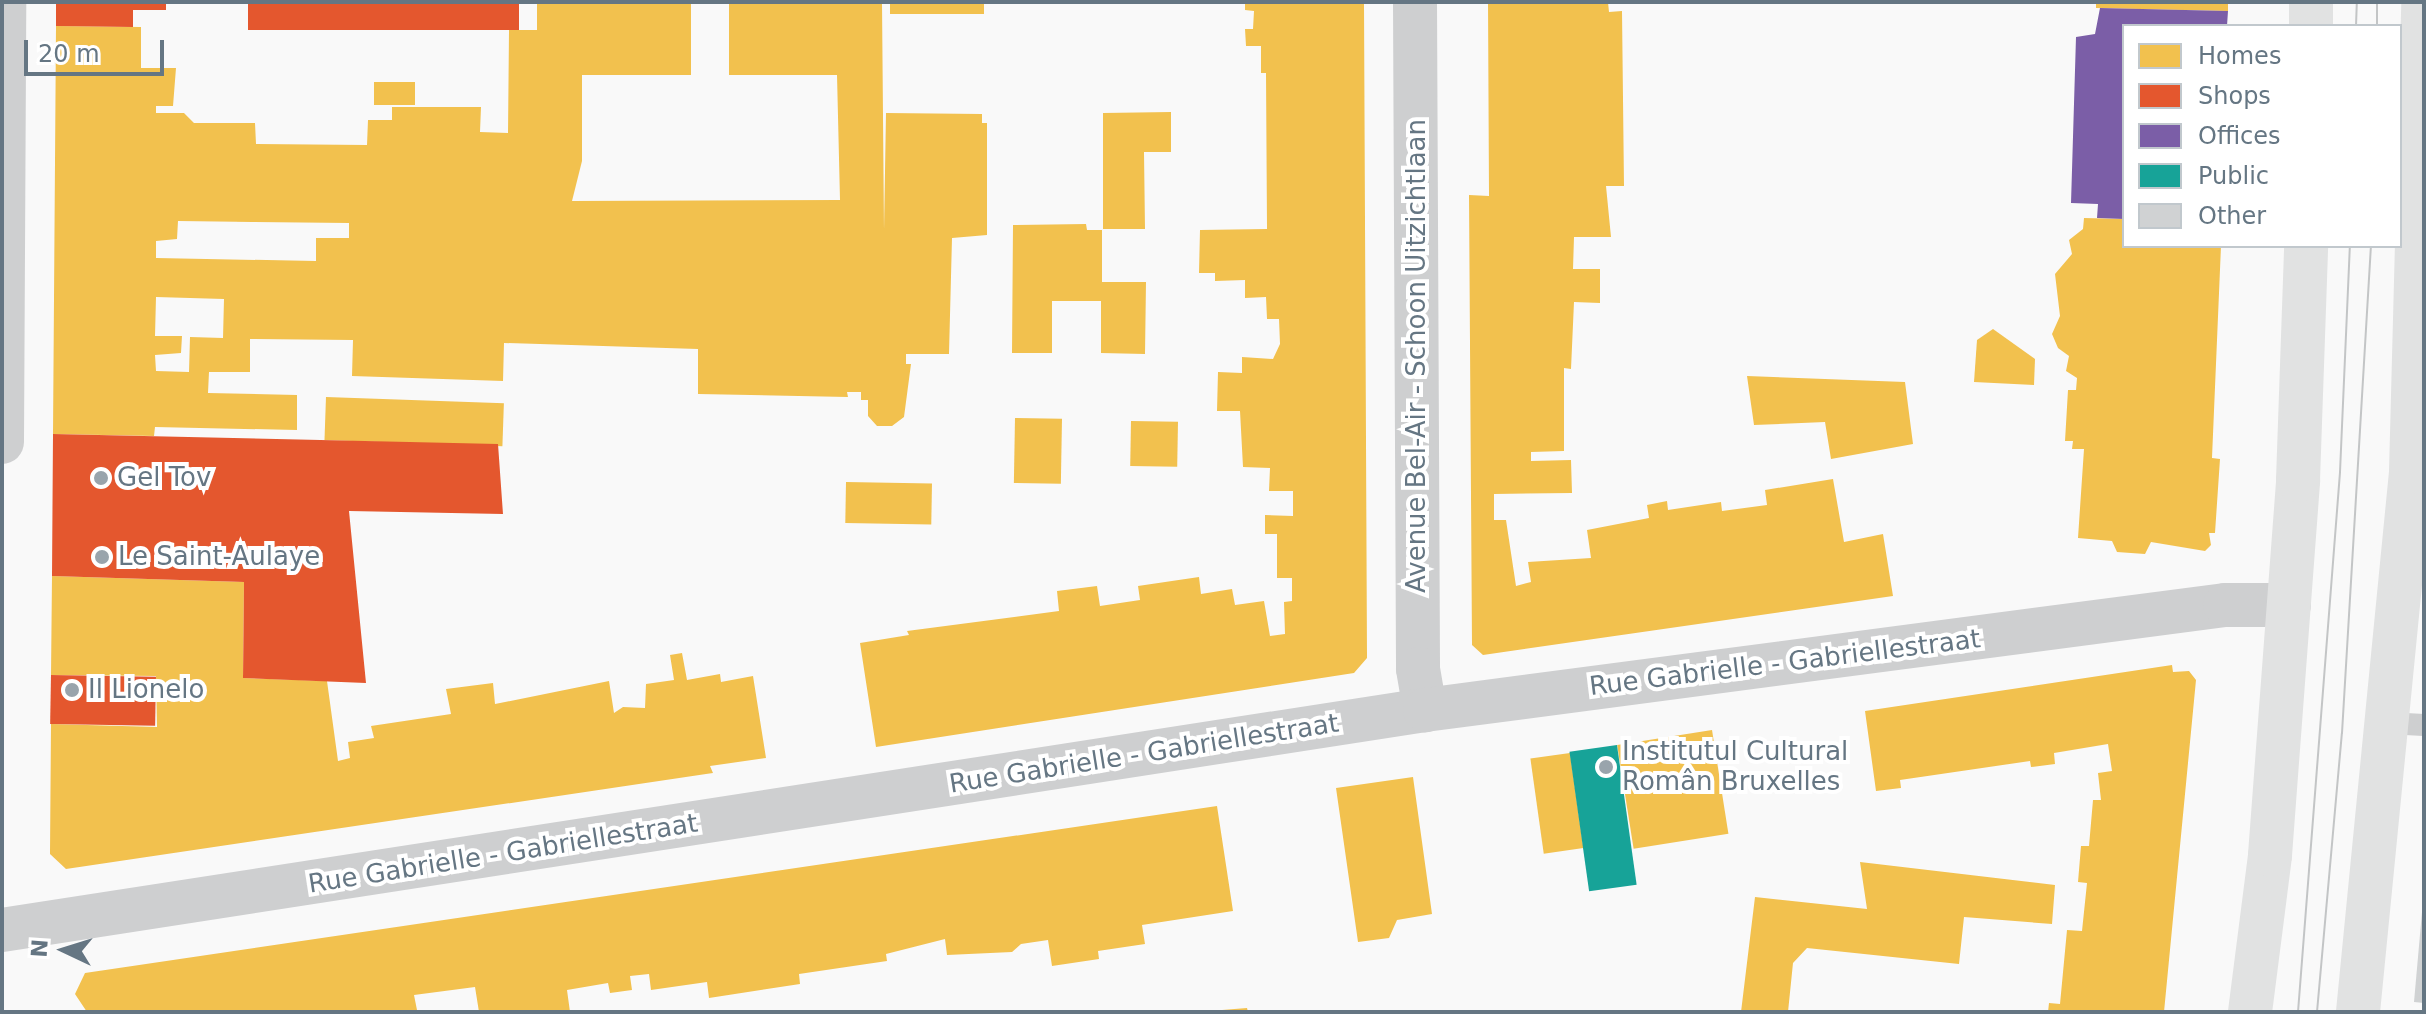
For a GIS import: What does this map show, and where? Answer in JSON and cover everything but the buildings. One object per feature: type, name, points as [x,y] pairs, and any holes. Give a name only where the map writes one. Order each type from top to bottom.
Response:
[{"type":"main road","points":[[2311,2],[2311,24]]},
{"type":"main road","points":[[2358,1012],[2406,724],[2417,470],[2423,2]]},
{"type":"main road","points":[[2250,1012],[2270,855],[2289,605],[2306,248]]},
{"type":"street","points":[[2,442],[4,2]]},
{"type":"street","name":"Avenue Bel-Air - Schoon Uitzichtlaan","points":[[1415,2],[1418,669],[1425,710]]},
{"type":"street","name":"Rue Gabrielle - Gabriellestraat","points":[[2,930],[1425,710],[2225,605],[2289,605]]},
{"type":"tram line","points":[[2356,24],[2357,2]]},
{"type":"tram line","points":[[2377,2],[2377,24]]},
{"type":"tram line","points":[[2298,1012],[2340,472],[2350,248]]},
{"type":"tram line","points":[[2317,1012],[2342,733],[2371,248]]},
{"type":"place","name":"Gel Tov","points":[[101,478]]},
{"type":"place","name":"Le Saint-Aulaye","points":[[102,557]]},
{"type":"place","name":"Il Lionelo","points":[[72,690]]},
{"type":"place","name":"Institutul Cultural Român Bruxelles","points":[[1606,767]]}]
